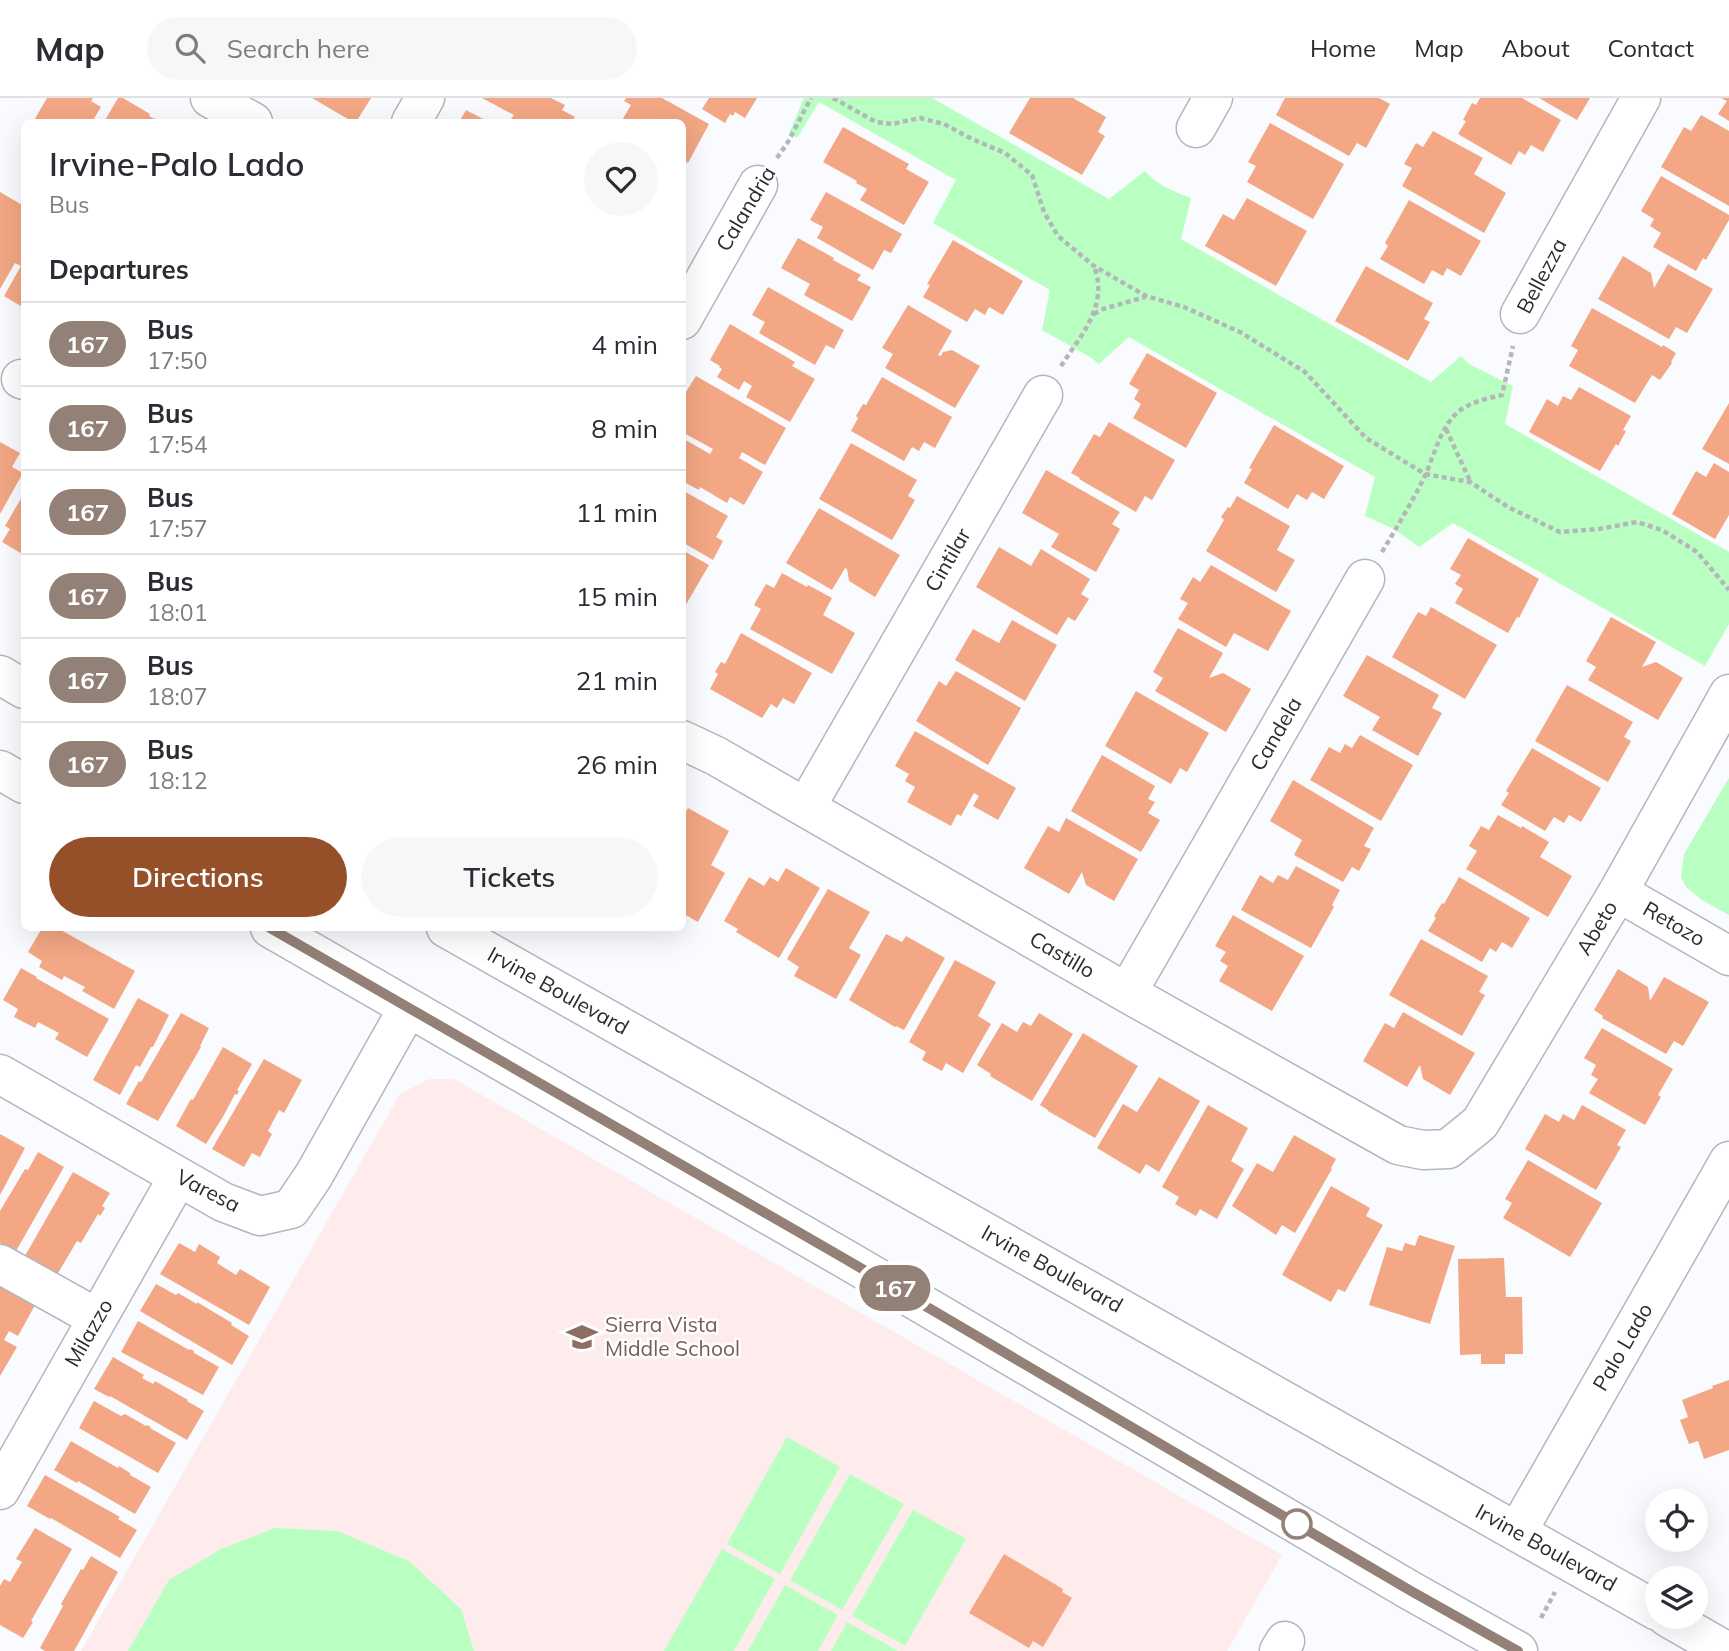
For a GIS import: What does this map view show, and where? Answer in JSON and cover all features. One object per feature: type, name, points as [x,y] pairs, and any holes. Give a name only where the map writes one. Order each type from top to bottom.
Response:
[{"type":"street","points":[[210,98],[248,119]]},
{"type":"street","points":[[413,119],[425,98]]},
{"type":"street","name":"Bellezza","points":[[1520,314],[1641,98]]},
{"type":"street","name":"Calandria","points":[[686,313],[758,185]]},
{"type":"street","name":"Cintilar","points":[[806,807],[1043,394]]},
{"type":"street","name":"Candela","points":[[1127,993],[1365,579]]},
{"type":"street","points":[[0,675],[21,687]]},
{"type":"street","name":"Abeto","points":[[1448,1149],[1479,1123],[1618,892],[1729,694]]},
{"type":"street","name":"Castillo","points":[[686,742],[716,756],[1127,993],[1398,1145],[1423,1150],[1448,1149]]},
{"type":"street","points":[[0,770],[21,782]]},
{"type":"street","name":"Retozo","points":[[1618,892],[1729,956]]},
{"type":"street","points":[[275,931],[1518,1651]]},
{"type":"street","name":"Irvine Boulevard","points":[[451,931],[1645,1604]]},
{"type":"street","name":"Varesa","points":[[0,1074],[177,1177],[223,1202],[260,1216],[291,1209],[314,1175],[408,1008]]},
{"type":"street","name":"Palo Lado","points":[[1517,1532],[1729,1161]]},
{"type":"street","name":"Milazzo","points":[[4,1472],[97,1318],[177,1177]]},
{"type":"street","points":[[0,1264],[97,1318]]},
{"type":"street","points":[[1688,1629],[1726,1651]]},
{"type":"path","name":"Calandria","points":[[758,185],[788,142],[811,98]]},
{"type":"path","points":[[833,98],[876,122],[892,124],[920,118],[944,124],[1005,153],[1032,175],[1044,212],[1058,236],[1094,266],[1146,296],[1184,307],[1240,332],[1305,372],[1366,438],[1425,474],[1470,482],[1508,507],[1560,532],[1637,522],[1662,530],[1697,552],[1729,590]]},
{"type":"path","points":[[1043,394],[1094,315],[1098,282],[1094,266]]},
{"type":"path","points":[[1094,315],[1103,309],[1146,296]]},
{"type":"path","name":"Bellezza","points":[[1425,474],[1453,416],[1482,400],[1502,395],[1520,314]]},
{"type":"path","points":[[1446,429],[1470,482]]},
{"type":"path","points":[[1365,579],[1411,503],[1425,474]]},
{"type":"path","points":[[1541,1618],[1557,1588]]},
{"type":"shaded area","name":"Sierra Vista Middle School","points":[[429,1079],[454,1079],[1282,1555],[1227,1651],[81,1651],[400,1094]]},
{"type":"green space","points":[[804,98],[932,98],[1109,199],[1145,171],[1154,180],[1191,198],[1181,239],[1431,382],[1461,356],[1469,364],[1513,386],[1505,424],[1729,552],[1729,624],[1705,666],[1453,523],[1419,547],[1394,529],[1365,516],[1375,477],[1129,337],[1099,364],[1042,330],[1050,290],[933,223],[956,180],[819,102],[797,138],[789,133]]},
{"type":"green space","points":[[1729,778],[1729,915],[1702,900],[1686,887],[1681,877],[1684,854]]},
{"type":"green space","points":[[787,1437],[840,1467],[780,1574],[727,1544]]},
{"type":"green space","points":[[850,1474],[904,1504],[842,1610],[790,1580]]},
{"type":"green space","points":[[913,1510],[966,1539],[905,1646],[852,1616]]},
{"type":"green space","points":[[275,1528],[337,1531],[409,1561],[461,1609],[474,1651],[128,1651],[169,1580],[221,1549]]},
{"type":"green space","points":[[722,1549],[775,1579],[734,1651],[664,1651]]},
{"type":"green space","points":[[785,1585],[838,1615],[818,1651],[748,1651]]},
{"type":"green space","points":[[847,1622],[898,1651],[831,1651]]},
{"type":"building","points":[[47,98],[93,98],[91,101],[101,107],[94,119],[35,119]]},
{"type":"building","points":[[118,98],[123,98],[155,119],[106,119]]},
{"type":"building","points":[[312,98],[371,98],[358,119],[348,119]]},
{"type":"building","points":[[482,98],[551,98],[565,105],[562,110],[575,117],[511,119],[514,115]]},
{"type":"building","points":[[626,98],[662,98],[709,124],[688,163],[686,119],[623,119],[631,105],[624,101]]},
{"type":"building","points":[[709,98],[757,98],[745,118],[735,112],[733,116],[730,114],[725,123],[702,109]]},
{"type":"building","points":[[1030,98],[1073,98],[1106,117],[1098,132],[1105,136],[1082,175],[1009,133]]},
{"type":"building","points":[[1285,98],[1379,98],[1390,104],[1366,148],[1357,143],[1349,156],[1276,115]]},
{"type":"building","points":[[1480,98],[1522,98],[1561,120],[1543,152],[1531,145],[1525,155],[1519,151],[1511,165],[1458,134],[1472,103],[1476,105]]},
{"type":"building","points":[[1539,98],[1590,98],[1577,120]]},
{"type":"building","points":[[1721,98],[1729,98],[1729,121],[1718,114],[1727,101]]},
{"type":"building","points":[[466,110],[483,119],[461,119]]},
{"type":"building","points":[[1701,115],[1729,131],[1729,206],[1661,167],[1684,127],[1691,131]]},
{"type":"building","points":[[1270,123],[1344,164],[1313,219],[1247,182],[1256,166],[1248,162]]},
{"type":"building","points":[[843,127],[909,164],[906,169],[929,182],[904,225],[860,200],[867,189],[823,162]]},
{"type":"building","points":[[1433,131],[1483,158],[1474,174],[1506,193],[1484,233],[1402,186],[1412,168],[1404,164],[1416,143],[1423,147]]},
{"type":"building","points":[[1661,176],[1729,215],[1729,220],[1706,260],[1703,258],[1696,271],[1653,247],[1661,233],[1650,226],[1654,219],[1641,211]]},
{"type":"building","points":[[0,192],[21,204],[21,266],[15,263],[0,289]]},
{"type":"building","points":[[826,192],[902,234],[891,253],[884,250],[873,270],[817,238],[823,227],[810,220]]},
{"type":"building","points":[[1247,198],[1307,231],[1276,286],[1205,246],[1223,214],[1234,220]]},
{"type":"building","points":[[1409,200],[1481,241],[1461,276],[1447,268],[1443,276],[1432,270],[1424,284],[1380,259],[1388,246],[1385,243]]},
{"type":"building","points":[[798,238],[861,275],[857,280],[871,287],[852,321],[804,295],[810,284],[781,268]]},
{"type":"building","points":[[953,240],[1023,281],[1003,315],[989,307],[985,315],[975,309],[967,322],[923,297],[930,285],[927,284]]},
{"type":"building","points":[[1623,256],[1651,273],[1654,288],[1668,264],[1713,289],[1687,333],[1676,327],[1669,339],[1598,299]]},
{"type":"building","points":[[21,266],[21,306],[4,296]]},
{"type":"building","points":[[1366,266],[1433,303],[1424,319],[1430,322],[1408,361],[1335,321]]},
{"type":"building","points":[[768,287],[844,330],[834,349],[826,345],[815,365],[759,333],[765,322],[752,315]]},
{"type":"building","points":[[908,305],[952,331],[938,355],[952,350],[980,366],[955,408],[885,368],[893,354],[882,348]]},
{"type":"building","points":[[1592,308],[1676,353],[1660,380],[1652,375],[1635,403],[1569,366],[1578,350],[1571,346]]},
{"type":"building","points":[[730,324],[795,362],[792,366],[815,379],[790,422],[746,397],[752,386],[744,381],[739,390],[717,377],[722,369],[710,360]]},
{"type":"building","points":[[1147,353],[1217,393],[1186,448],[1133,418],[1141,404],[1134,399],[1139,390],[1129,384]]},
{"type":"building","points":[[696,376],[786,428],[765,465],[742,452],[739,458],[763,472],[744,505],[730,497],[727,503],[700,487],[699,490],[686,483],[686,440],[710,454],[713,449],[686,434],[686,392]]},
{"type":"building","points":[[882,377],[952,417],[935,448],[924,442],[919,451],[912,447],[904,461],[851,431],[858,418],[856,416],[863,404],[866,405]]},
{"type":"building","points":[[1579,387],[1631,416],[1618,446],[1616,444],[1600,471],[1529,432],[1547,399],[1558,406],[1563,396],[1571,400]]},
{"type":"building","points":[[1729,403],[1729,464],[1702,449]]},
{"type":"building","points":[[1109,422],[1175,460],[1152,500],[1145,496],[1136,512],[1071,473],[1094,434],[1100,437]]},
{"type":"building","points":[[1274,425],[1344,466],[1324,499],[1312,492],[1307,500],[1297,494],[1288,509],[1244,483],[1252,469],[1249,468]]},
{"type":"building","points":[[0,442],[20,453],[12,467],[21,472],[21,477],[0,514]]},
{"type":"building","points":[[851,443],[917,480],[908,496],[915,500],[892,540],[819,499]]},
{"type":"building","points":[[1714,463],[1729,472],[1729,515],[1715,539],[1672,514],[1696,471],[1706,477]]},
{"type":"building","points":[[1046,470],[1120,512],[1112,524],[1120,529],[1096,572],[1051,547],[1059,534],[1022,513]]},
{"type":"building","points":[[686,492],[728,516],[716,537],[723,541],[713,560],[686,544]]},
{"type":"building","points":[[1237,496],[1290,526],[1277,550],[1295,560],[1276,592],[1206,551],[1224,520],[1221,517]]},
{"type":"building","points":[[21,498],[21,553],[2,542],[10,529],[5,526]]},
{"type":"building","points":[[819,508],[900,555],[875,597],[849,581],[845,568],[832,590],[786,563]]},
{"type":"building","points":[[1468,538],[1539,579],[1508,633],[1455,603],[1463,589],[1455,584],[1461,575],[1450,569]]},
{"type":"building","points":[[999,547],[1031,566],[1041,549],[1090,579],[1081,594],[1089,599],[1075,621],[1068,617],[1057,635],[976,587]]},
{"type":"building","points":[[686,552],[709,565],[686,605]]},
{"type":"building","points":[[1211,565],[1291,611],[1268,651],[1234,633],[1226,647],[1178,619],[1188,603],[1180,599],[1193,577],[1200,582]]},
{"type":"building","points":[[782,573],[832,598],[823,615],[855,633],[832,674],[750,629],[761,609],[754,605],[766,584],[774,588]]},
{"type":"building","points":[[1431,607],[1497,645],[1465,699],[1392,657],[1418,612],[1426,616]]},
{"type":"building","points":[[1611,617],[1656,642],[1642,667],[1656,662],[1683,678],[1658,720],[1588,680],[1596,667],[1586,661]]},
{"type":"building","points":[[1012,620],[1057,645],[1025,701],[955,660],[973,629],[999,643]]},
{"type":"building","points":[[1178,628],[1223,653],[1209,678],[1223,673],[1251,689],[1226,732],[1155,691],[1163,678],[1153,672]]},
{"type":"building","points":[[741,633],[812,673],[794,704],[783,698],[777,708],[771,704],[762,718],[710,689],[718,674],[715,672],[721,662],[725,664]]},
{"type":"building","points":[[1367,655],[1439,695],[1432,708],[1442,713],[1418,756],[1372,730],[1380,717],[1343,696]]},
{"type":"building","points":[[956,671],[1021,708],[988,765],[916,721],[939,681],[946,686]]},
{"type":"building","points":[[1567,685],[1633,722],[1624,737],[1631,741],[1608,782],[1535,741]]},
{"type":"building","points":[[1136,691],[1209,733],[1187,772],[1180,768],[1171,784],[1105,746]]},
{"type":"building","points":[[915,731],[1016,788],[998,820],[973,806],[979,796],[974,793],[961,816],[957,814],[951,826],[907,802],[915,787],[905,781],[909,774],[895,766]]},
{"type":"building","points":[[1360,735],[1413,765],[1381,821],[1310,780],[1329,747],[1340,753],[1345,744],[1352,748]]},
{"type":"building","points":[[1532,748],[1601,788],[1581,822],[1569,815],[1564,823],[1554,817],[1545,831],[1501,805],[1509,793],[1506,791]]},
{"type":"building","points":[[1102,755],[1155,786],[1148,799],[1155,802],[1148,813],[1160,820],[1141,852],[1071,811]]},
{"type":"building","points":[[1293,780],[1374,828],[1364,846],[1371,849],[1359,871],[1352,867],[1343,882],[1294,855],[1302,840],[1270,821]]},
{"type":"building","points":[[688,808],[729,831],[711,865],[725,873],[698,922],[686,915]]},
{"type":"building","points":[[1498,815],[1549,842],[1540,857],[1572,876],[1548,917],[1466,869],[1477,851],[1469,846],[1481,826],[1489,830]]},
{"type":"building","points":[[1066,818],[1138,859],[1114,901],[1086,885],[1082,872],[1069,894],[1024,868],[1048,826],[1059,832]]},
{"type":"building","points":[[1296,866],[1340,890],[1332,905],[1334,907],[1311,948],[1241,910],[1260,875],[1273,883],[1278,875],[1288,880]]},
{"type":"building","points":[[786,868],[820,888],[779,958],[736,932],[738,929],[724,921],[749,877],[764,886],[770,877],[778,882]]},
{"type":"building","points":[[1459,877],[1530,918],[1512,948],[1502,942],[1496,952],[1490,948],[1482,962],[1428,931],[1436,918],[1434,916]]},
{"type":"building","points":[[828,889],[870,912],[849,948],[861,955],[836,999],[794,976],[799,967],[787,959]]},
{"type":"building","points":[[1233,915],[1304,956],[1272,1011],[1219,981],[1228,966],[1220,961],[1226,952],[1215,946]]},
{"type":"building","points":[[40,931],[62,931],[135,971],[114,1009],[82,991],[85,987],[64,976],[62,980],[39,967],[42,961],[28,952]]},
{"type":"building","points":[[886,934],[902,942],[906,936],[945,958],[904,1030],[849,1000]]},
{"type":"building","points":[[1421,939],[1488,976],[1479,992],[1485,995],[1462,1036],[1389,995]]},
{"type":"building","points":[[955,960],[996,982],[978,1016],[991,1024],[963,1073],[946,1063],[942,1071],[922,1060],[926,1052],[909,1042]]},
{"type":"building","points":[[21,968],[109,1019],[87,1057],[55,1039],[59,1033],[38,1022],[35,1028],[14,1017],[18,1009],[3,1000]]},
{"type":"building","points":[[1618,969],[1648,987],[1650,1001],[1664,977],[1709,1002],[1683,1046],[1674,1041],[1666,1054],[1602,1018],[1603,1016],[1594,1010]]},
{"type":"building","points":[[138,998],[169,1015],[153,1047],[140,1067],[136,1065],[120,1095],[93,1080]]},
{"type":"building","points":[[1403,1012],[1475,1053],[1450,1095],[1423,1079],[1420,1065],[1407,1087],[1363,1061],[1385,1023],[1394,1028]]},
{"type":"building","points":[[181,1013],[209,1028],[201,1047],[158,1121],[126,1104]]},
{"type":"building","points":[[1039,1013],[1073,1034],[1032,1101],[977,1065],[1002,1023],[1017,1032],[1023,1022],[1031,1026]]},
{"type":"building","points":[[1602,1028],[1673,1069],[1645,1125],[1589,1093],[1598,1079],[1591,1075],[1596,1065],[1584,1058]]},
{"type":"building","points":[[1083,1033],[1138,1066],[1095,1138],[1040,1105]]},
{"type":"building","points":[[223,1047],[252,1064],[237,1090],[237,1095],[235,1094],[206,1144],[176,1126]]},
{"type":"building","points":[[264,1059],[302,1080],[284,1113],[279,1110],[268,1131],[272,1134],[260,1157],[252,1153],[244,1167],[212,1149]]},
{"type":"building","points":[[1159,1077],[1200,1101],[1159,1172],[1146,1164],[1140,1174],[1097,1148],[1123,1104],[1137,1112]]},
{"type":"building","points":[[1208,1105],[1248,1128],[1231,1161],[1244,1169],[1217,1219],[1200,1209],[1196,1216],[1175,1204],[1179,1197],[1162,1187]]},
{"type":"building","points":[[1582,1105],[1626,1130],[1617,1145],[1621,1147],[1596,1190],[1525,1149],[1545,1114],[1559,1122],[1563,1114],[1574,1120]]},
{"type":"building","points":[[0,1134],[25,1148],[0,1195]]},
{"type":"building","points":[[1294,1135],[1336,1159],[1295,1233],[1282,1225],[1276,1235],[1232,1206],[1257,1163],[1273,1172]]},
{"type":"building","points":[[38,1152],[64,1167],[16,1251],[0,1243],[0,1211]]},
{"type":"building","points":[[1528,1160],[1602,1203],[1570,1257],[1503,1218],[1512,1203],[1505,1199]]},
{"type":"building","points":[[73,1172],[110,1193],[102,1206],[105,1208],[100,1216],[98,1214],[81,1243],[77,1241],[54,1280],[22,1261]]},
{"type":"building","points":[[1331,1186],[1370,1208],[1366,1216],[1383,1225],[1345,1292],[1338,1289],[1331,1302],[1282,1275]]},
{"type":"building","points":[[1419,1235],[1455,1246],[1430,1324],[1369,1305],[1387,1247],[1402,1251],[1405,1243],[1415,1246]]},
{"type":"building","points":[[179,1243],[195,1252],[199,1244],[220,1257],[217,1263],[236,1275],[240,1269],[270,1287],[249,1325],[160,1274]]},
{"type":"building","points":[[1504,1258],[1506,1297],[1522,1297],[1523,1354],[1505,1354],[1505,1364],[1481,1364],[1481,1354],[1460,1355],[1458,1259]]},
{"type":"building","points":[[156,1284],[197,1302],[249,1336],[232,1365],[140,1311]]},
{"type":"building","points":[[0,1286],[35,1305],[18,1336],[9,1331],[4,1340],[17,1347],[0,1376]]},
{"type":"building","points":[[138,1321],[219,1367],[203,1395],[121,1352]]},
{"type":"building","points":[[113,1357],[144,1375],[142,1378],[153,1384],[155,1381],[204,1411],[187,1440],[94,1389]]},
{"type":"building","points":[[1729,1380],[1729,1450],[1704,1459],[1698,1441],[1689,1444],[1680,1420],[1688,1417],[1682,1400]]},
{"type":"building","points":[[94,1401],[121,1416],[125,1414],[151,1427],[176,1443],[158,1473],[79,1428]]},
{"type":"building","points":[[71,1441],[118,1468],[119,1466],[151,1487],[135,1514],[54,1470]]},
{"type":"building","points":[[45,1475],[120,1517],[118,1519],[137,1530],[120,1558],[27,1506]]},
{"type":"building","points":[[35,1528],[72,1549],[23,1638],[0,1625],[0,1586],[4,1579],[10,1582],[22,1562],[16,1559]]},
{"type":"building","points":[[1004,1554],[1063,1589],[1062,1592],[1072,1598],[1043,1647],[1033,1641],[1029,1648],[969,1613]]},
{"type":"building","points":[[91,1556],[118,1572],[74,1651],[45,1651],[40,1648],[63,1606],[61,1604]]},
{"type":"bus line","name":"167","points":[[275,931],[1518,1651]]},
{"type":"place","name":"Sierra Vista Middle School","points":[[582,1337]]}]
